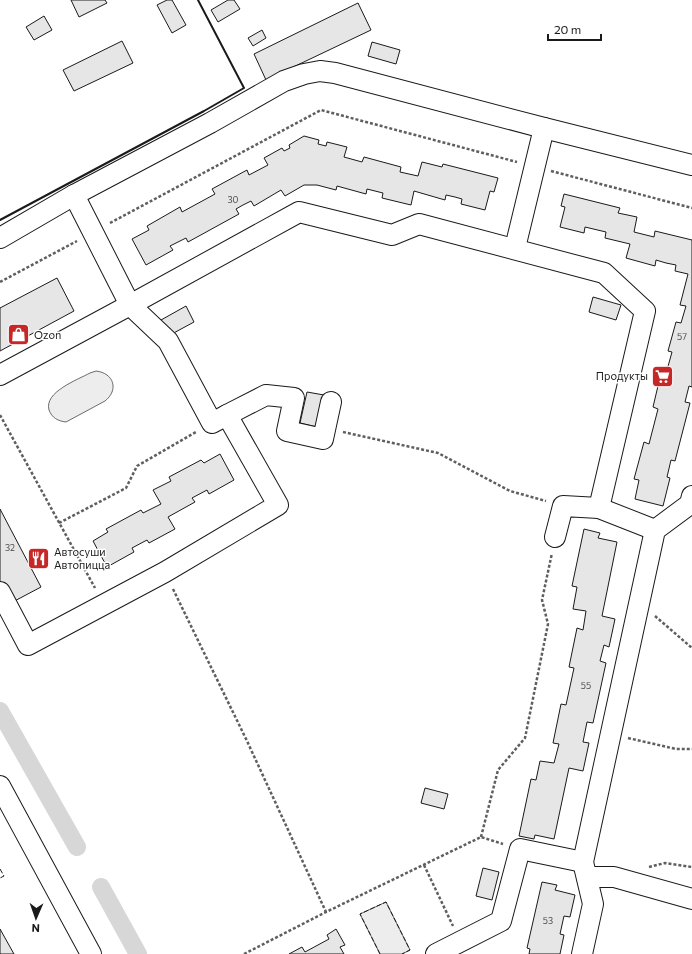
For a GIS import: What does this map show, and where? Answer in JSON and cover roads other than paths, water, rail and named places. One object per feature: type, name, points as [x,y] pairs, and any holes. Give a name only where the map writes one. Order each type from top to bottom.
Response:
[{"type":"street","points":[[0,238],[74,195],[210,123],[284,81],[304,74],[320,72],[335,73],[692,165]]},
{"type":"street","points":[[515,248],[544,128]]},
{"type":"street","points":[[0,592],[28,645],[165,572],[278,505],[168,341],[130,305],[74,195]]},
{"type":"street","points":[[0,375],[299,212],[392,235],[419,224],[515,248],[604,273],[645,311],[599,508]]},
{"type":"street","points":[[220,419],[266,395],[294,398],[287,431],[323,438],[331,402]]},
{"type":"street","points":[[582,954],[593,904],[585,870],[611,734],[655,530],[690,504],[692,496]]},
{"type":"street","points":[[555,537],[563,506],[599,508],[655,530]]},
{"type":"street","points":[[0,786],[91,954]]},
{"type":"street","points":[[436,954],[501,921],[520,849],[585,870],[692,899]]},
{"type":"waterway","points":[[0,711],[77,847]]},
{"type":"waterway","points":[[101,887],[138,954]]},
{"type":"place","name":"Ozon","points":[[18,335]]},
{"type":"place","name":"Продукты","points":[[663,376]]},
{"type":"place","name":"Автосуши Автопицца","points":[[38,558]]}]
